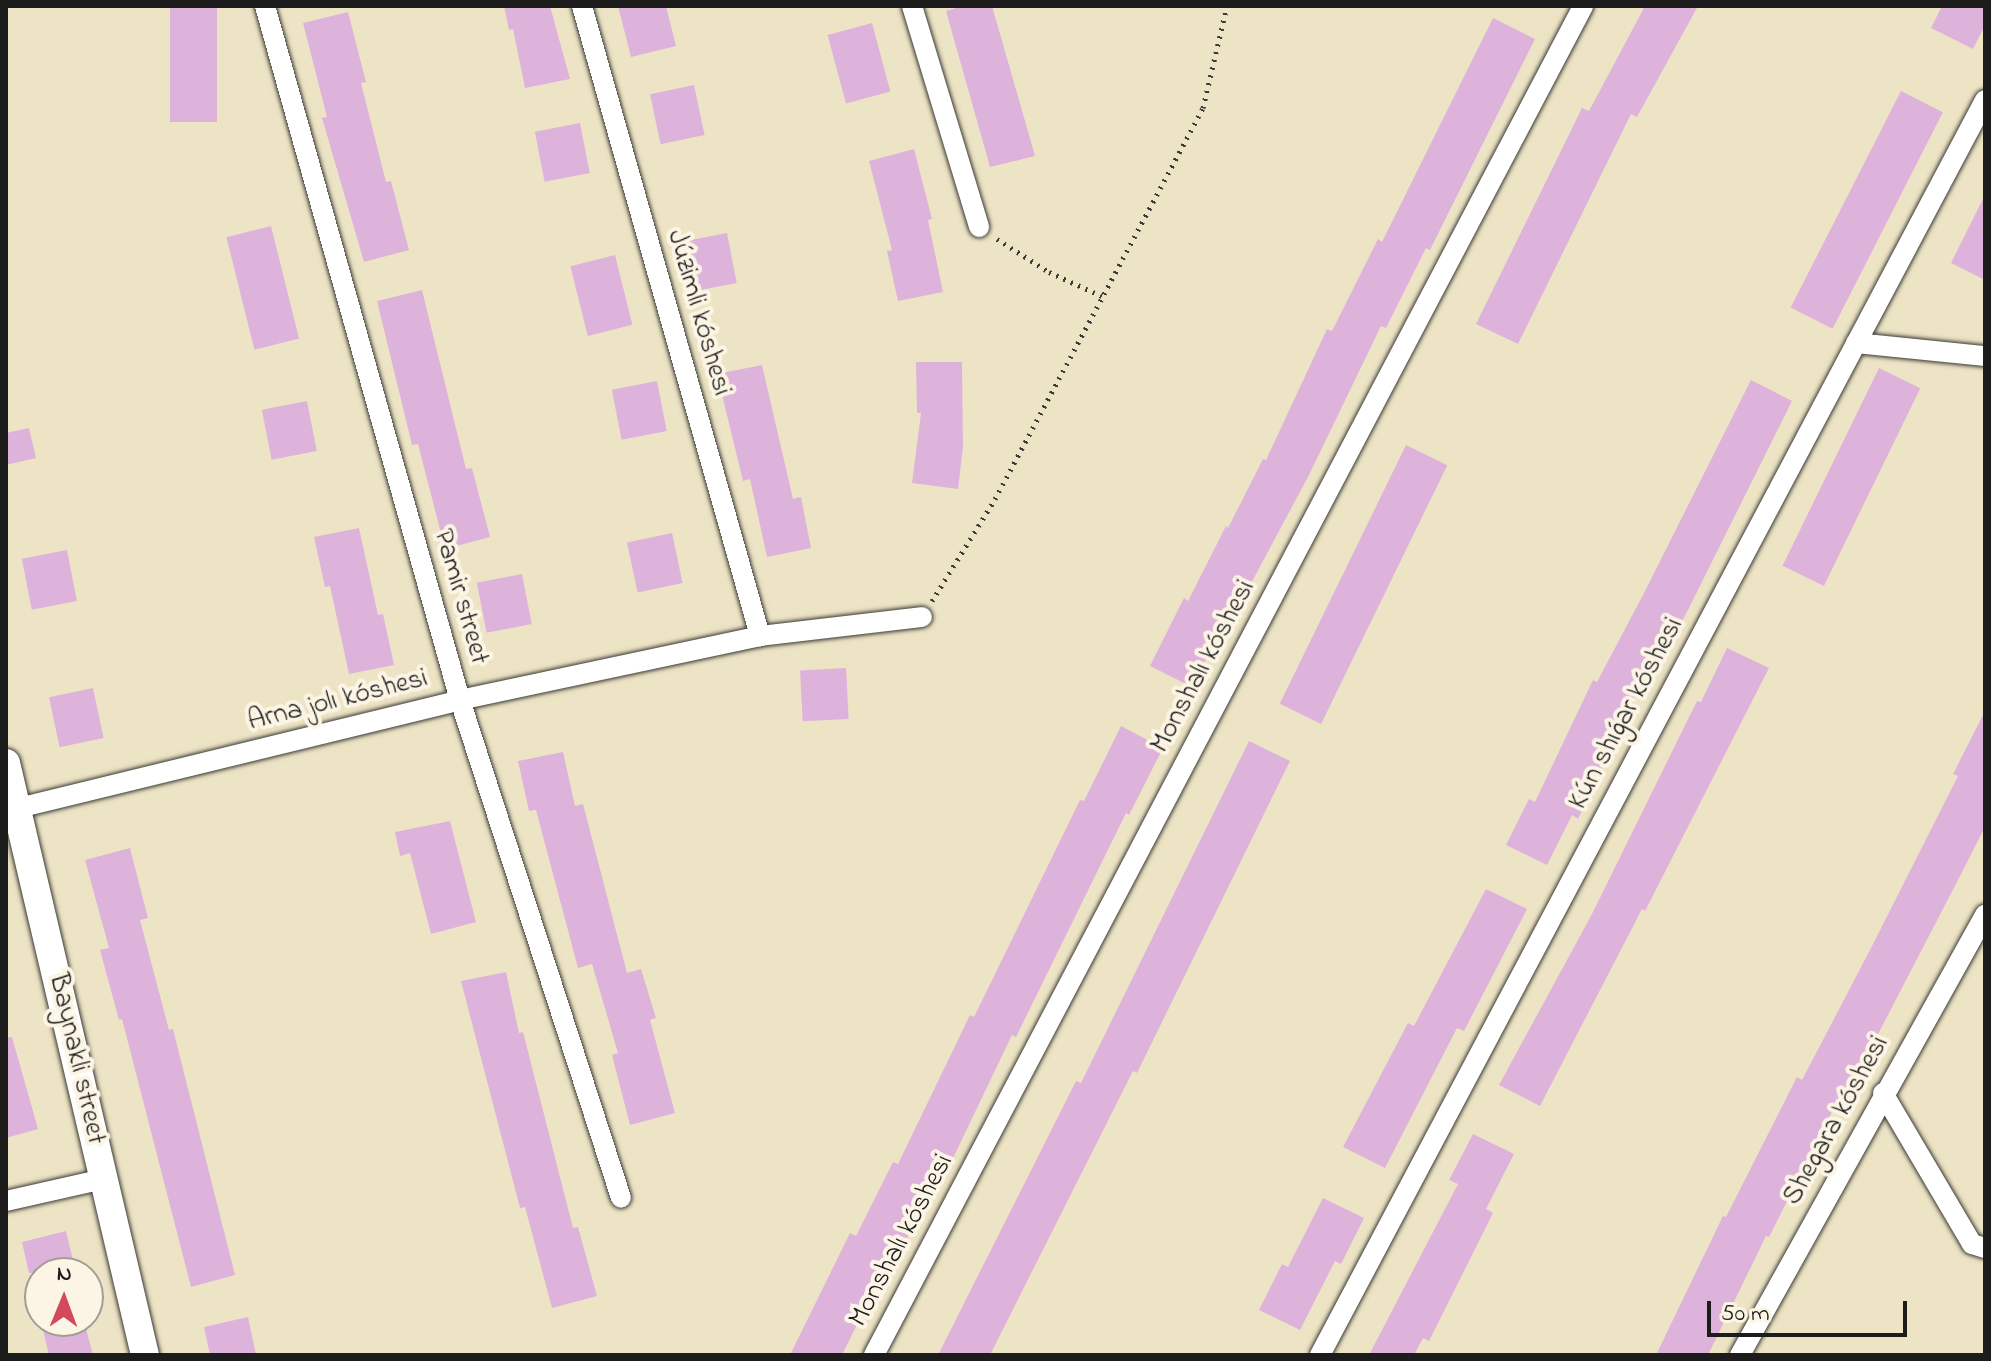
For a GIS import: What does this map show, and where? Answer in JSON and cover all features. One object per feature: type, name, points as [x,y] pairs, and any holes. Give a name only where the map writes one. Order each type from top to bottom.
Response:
[{"type":"street","name":"Pamir street","points":[[265,6],[460,700],[621,1198]]},
{"type":"street","name":"Júzimli kóshesi","points":[[582,6],[760,636]]},
{"type":"street","points":[[912,6],[979,227]]},
{"type":"street","name":"Monshalı kóshesi","points":[[874,1355],[1583,6]]},
{"type":"street","name":"Kún shıǵar kóshesi","points":[[1320,1355],[1985,100]]},
{"type":"street","points":[[1856,343],[1985,356]]},
{"type":"street","name":"Arna jolı kóshesi","points":[[11,809],[460,700],[760,636],[922,617]]},
{"type":"street","name":"Baynakli street","points":[[6,763],[11,809],[145,1355]]},
{"type":"street","name":"Shegara kóshesi","points":[[1740,1355],[1883,1093],[1985,915]]},
{"type":"street","points":[[1883,1093],[1978,1246]]},
{"type":"street","points":[[6,1201],[104,1179]]},
{"type":"path","points":[[922,617],[995,499],[1203,108],[1227,6]]},
{"type":"path","points":[[979,227],[1049,272],[1102,296]]},
{"type":"building","points":[[170,6],[217,6],[217,122],[170,122]]},
{"type":"building","points":[[504,6],[550,6],[570,79],[525,88],[513,29],[509,30]]},
{"type":"building","points":[[618,6],[666,6],[676,46],[631,57]]},
{"type":"building","points":[[963,6],[992,6],[1035,156],[990,167],[946,11]]},
{"type":"building","points":[[1645,6],[1698,6],[1637,117],[1631,114],[1518,344],[1476,324],[1582,108],[1589,111]]},
{"type":"building","points":[[1942,6],[1985,6],[1985,25],[1973,49],[1931,28]]},
{"type":"building","points":[[348,12],[366,82],[361,83],[386,182],[391,181],[409,250],[364,262],[322,118],[327,117],[303,23]]},
{"type":"building","points":[[1493,18],[1535,39],[1430,250],[1426,248],[1386,328],[1381,326],[1308,477],[1234,615],[1229,613],[1192,687],[1150,666],[1184,598],[1188,601],[1263,459],[1266,460],[1327,329],[1332,331],[1378,239],[1382,242]]},
{"type":"building","points":[[872,23],[890,92],[846,103],[828,35]]},
{"type":"building","points":[[694,85],[705,135],[661,144],[650,94]]},
{"type":"building","points":[[1901,91],[1943,112],[1833,329],[1791,308]]},
{"type":"building","points":[[580,123],[590,173],[545,182],[535,132]]},
{"type":"building","points":[[914,149],[932,219],[928,220],[943,292],[898,301],[887,251],[892,250],[869,161]]},
{"type":"building","points":[[1985,195],[1985,280],[1951,263]]},
{"type":"building","points":[[271,226],[299,339],[254,350],[226,237]]},
{"type":"building","points":[[727,233],[737,283],[692,292],[682,242]]},
{"type":"building","points":[[615,255],[632,325],[588,336],[570,266]]},
{"type":"building","points":[[422,290],[466,469],[472,468],[490,537],[445,549],[418,444],[412,445],[377,301]]},
{"type":"building","points":[[916,362],[962,362],[963,447],[958,489],[912,483],[921,413],[917,413]]},
{"type":"building","points":[[762,365],[793,499],[801,497],[811,548],[767,557],[750,479],[743,481],[717,374]]},
{"type":"building","points":[[1879,368],[1920,388],[1824,586],[1783,566]]},
{"type":"building","points":[[1751,380],[1792,401],[1689,608],[1650,680],[1645,677],[1578,819],[1572,815],[1547,865],[1506,845],[1529,799],[1535,802],[1593,680],[1597,682],[1644,593]]},
{"type":"building","points":[[657,381],[667,431],[622,440],[612,390]]},
{"type":"building","points":[[307,401],[317,451],[272,460],[262,410]]},
{"type":"building","points":[[29,428],[36,458],[6,465],[6,433]]},
{"type":"building","points":[[1406,445],[1447,465],[1321,724],[1280,704]]},
{"type":"building","points":[[359,528],[378,615],[383,614],[394,665],[349,674],[330,586],[325,587],[314,537]]},
{"type":"building","points":[[672,533],[683,583],[638,592],[627,543]]},
{"type":"building","points":[[67,550],[77,601],[32,610],[22,559]]},
{"type":"building","points":[[522,574],[532,624],[487,633],[477,583]]},
{"type":"building","points":[[1727,648],[1769,668],[1645,911],[1642,909],[1540,1106],[1499,1085],[1592,914],[1697,701],[1701,702]]},
{"type":"building","points":[[846,668],[849,719],[803,721],[800,670]]},
{"type":"building","points":[[93,688],[104,738],[60,747],[49,697]]},
{"type":"building","points":[[1985,711],[1985,827],[1959,878],[1847,1094],[1842,1092],[1769,1237],[1766,1236],[1708,1355],[1656,1355],[1723,1216],[1726,1217],[1797,1077],[1802,1080],[1871,948],[1958,776],[1953,774]]},
{"type":"building","points":[[1121,726],[1163,748],[1129,815],[1126,813],[1016,1037],[1012,1035],[943,1179],[938,1177],[901,1250],[895,1248],[842,1355],[790,1355],[850,1233],[856,1236],[893,1162],[898,1164],[970,1015],[974,1017],[1080,800],[1084,801]]},
{"type":"building","points":[[1249,741],[1290,761],[1137,1073],[1133,1071],[990,1355],[938,1355],[1076,1081],[1081,1083]]},
{"type":"building","points":[[563,752],[575,806],[583,804],[627,973],[641,969],[656,1018],[650,1020],[675,1113],[630,1125],[612,1055],[618,1053],[592,964],[578,968],[536,810],[529,811],[518,761]]},
{"type":"building","points":[[450,821],[476,922],[431,934],[410,853],[400,856],[395,832]]},
{"type":"building","points":[[130,848],[148,918],[140,920],[169,1030],[173,1029],[235,1275],[191,1287],[122,1019],[119,1020],[100,950],[109,948],[85,860]]},
{"type":"building","points":[[1486,889],[1527,909],[1464,1031],[1457,1028],[1385,1168],[1343,1147],[1408,1023],[1414,1026]]},
{"type":"building","points":[[506,972],[519,1033],[523,1032],[573,1228],[578,1227],[597,1296],[552,1308],[525,1207],[520,1208],[461,981]]},
{"type":"building","points":[[12,1037],[38,1129],[6,1138],[6,1038]]},
{"type":"building","points":[[1473,1134],[1514,1154],[1486,1209],[1493,1213],[1429,1341],[1423,1338],[1414,1355],[1369,1355],[1458,1184],[1449,1180]]},
{"type":"building","points":[[1323,1198],[1364,1218],[1341,1264],[1335,1261],[1300,1330],[1259,1310],[1282,1264],[1288,1267]]},
{"type":"building","points":[[66,1231],[72,1257],[25,1257],[22,1242]]},
{"type":"building","points":[[248,1317],[256,1355],[210,1355],[204,1327]]},
{"type":"building","points":[[45,1337],[88,1337],[93,1355],[49,1355]]}]
